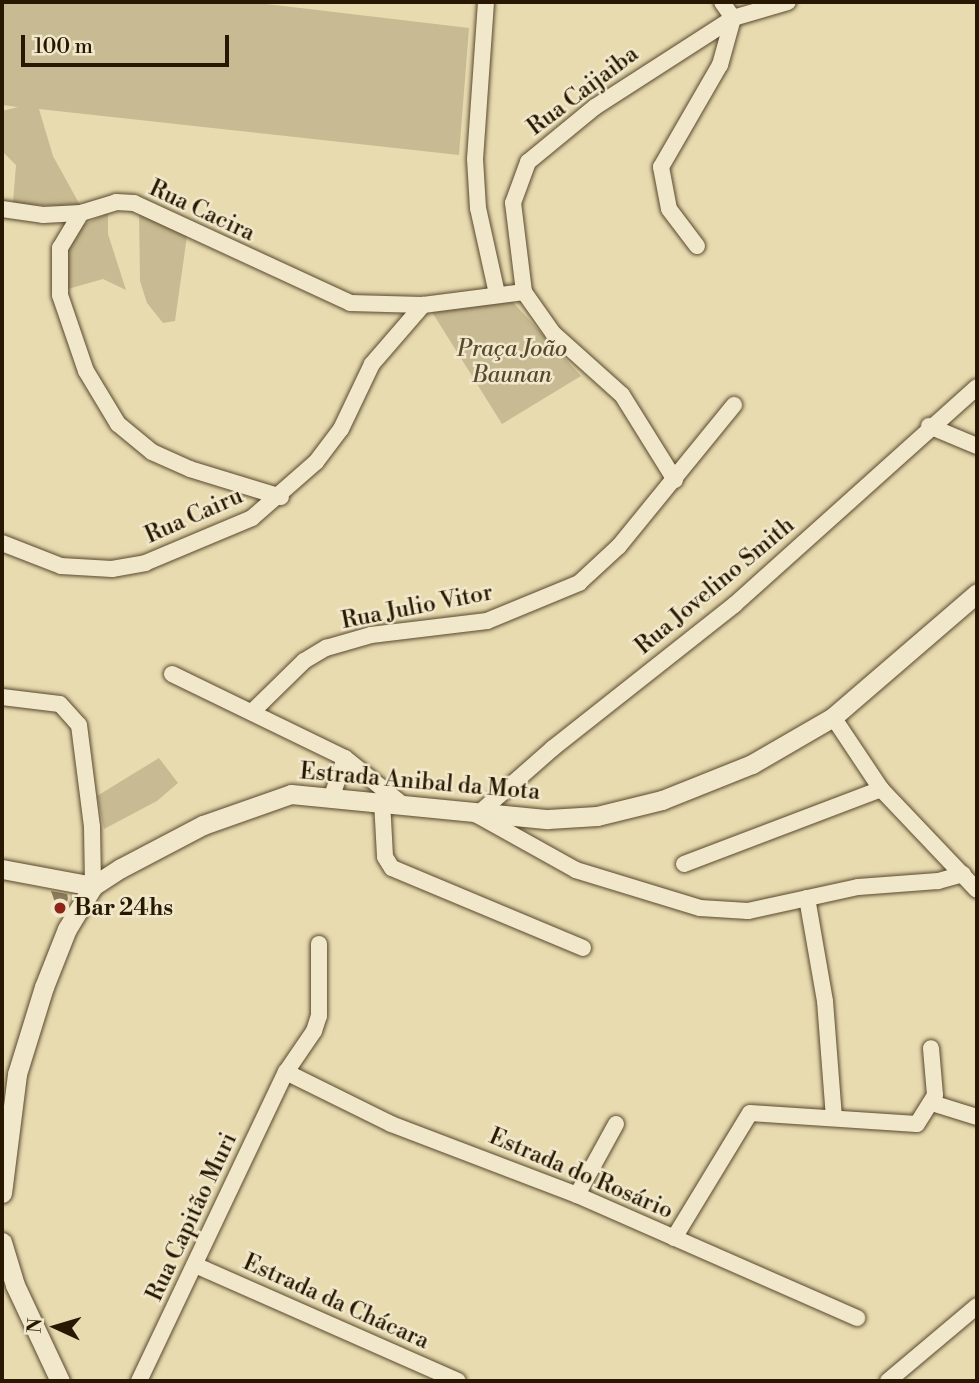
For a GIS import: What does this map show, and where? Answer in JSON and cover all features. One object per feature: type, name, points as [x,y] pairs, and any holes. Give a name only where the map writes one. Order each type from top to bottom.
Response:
[{"type":"street","points":[[486,2],[475,159],[478,208],[497,294]]},
{"type":"street","points":[[697,246],[669,209],[661,167],[720,65],[733,18],[722,2]]},
{"type":"street","name":"Rua Caijaiba","points":[[524,292],[513,203],[528,162],[636,78],[733,18],[788,2]]},
{"type":"street","name":"Rua Cacira","points":[[2,209],[43,215],[81,213],[116,202],[134,203],[327,295],[371,306],[424,305],[524,292]]},
{"type":"street","points":[[81,213],[60,248],[60,295],[86,371],[118,424],[152,452],[190,469],[281,497]]},
{"type":"street","points":[[524,292],[553,333],[622,394],[675,480]]},
{"type":"street","name":"Rua Cairu","points":[[6,544],[61,566],[112,569],[193,545],[252,518],[281,497],[341,429],[372,365],[424,305]]},
{"type":"street","name":"Rua Jovelino Smith","points":[[477,815],[553,748],[734,605],[929,426],[977,387]]},
{"type":"street","name":"Rua Julio Vitor","points":[[254,710],[304,661],[326,648],[371,635],[487,621],[563,593],[593,573],[675,480],[734,405]]},
{"type":"street","points":[[929,426],[977,446]]},
{"type":"street","name":"Estrada Anibal da Mota","points":[[2,1193],[9,1072],[67,929],[93,886],[203,825],[270,799],[291,794],[382,801],[477,815],[576,818],[662,800],[752,764],[833,718],[977,593]]},
{"type":"street","points":[[172,674],[254,710],[345,758],[403,805]]},
{"type":"street","points":[[2,697],[60,704],[79,725],[92,827],[93,886],[2,869]]},
{"type":"street","points":[[833,718],[881,789],[977,890]]},
{"type":"street","points":[[332,796],[345,758]]},
{"type":"street","points":[[684,864],[881,789]]},
{"type":"street","points":[[382,801],[385,858],[391,868],[583,948]]},
{"type":"street","points":[[477,815],[576,870],[700,908],[748,911],[807,898],[962,874]]},
{"type":"street","points":[[807,898],[825,1002],[834,1118]]},
{"type":"street","name":"Rua Capitão Muri","points":[[139,1381],[286,1072],[319,1016],[319,944]]},
{"type":"street","points":[[674,1238],[750,1113],[910,1125],[924,1118],[932,1102],[931,1048]]},
{"type":"street","name":"Estrada do Rosário","points":[[286,1072],[391,1124],[577,1195],[857,1318]]},
{"type":"street","points":[[932,1102],[977,1117]]},
{"type":"street","points":[[577,1195],[616,1124]]},
{"type":"street","points":[[2,1242],[15,1285],[60,1381]]},
{"type":"street","name":"Estrada da Chácara","points":[[195,1265],[458,1381]]},
{"type":"street","points":[[888,1381],[977,1306]]},
{"type":"green space","points":[[2,2],[249,2],[469,28],[459,155],[39,109],[53,156],[81,207],[17,204],[13,202],[16,165],[2,151],[2,111],[18,107],[2,105]]},
{"type":"green space","points":[[139,210],[188,229],[175,321],[163,323],[147,303],[140,281]]},
{"type":"green space","points":[[108,213],[108,234],[126,290],[103,279],[68,289],[62,278],[63,248],[79,227]]},
{"type":"green space","name":"Praça João Baunan","points":[[509,298],[581,376],[502,424],[432,312]]},
{"type":"green space","points":[[159,758],[178,783],[157,801],[104,829],[97,796]]},
{"type":"building","name":"Bar 24hs","points":[[51,891],[67,894],[68,899],[60,917]]},
{"type":"place","name":"Bar 24hs","points":[[60,908]]}]
